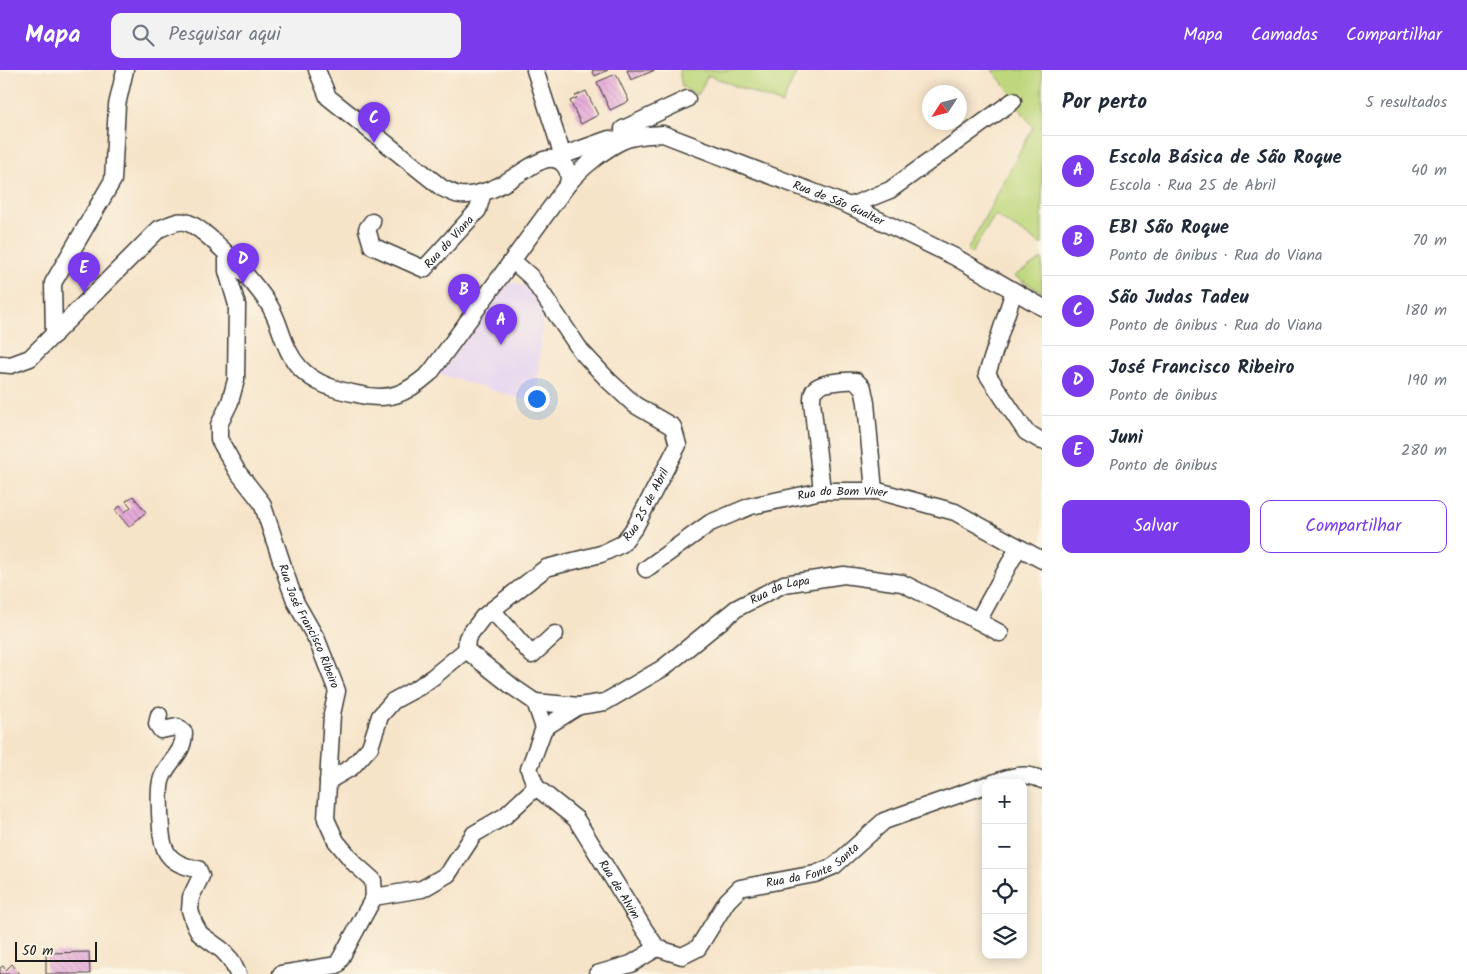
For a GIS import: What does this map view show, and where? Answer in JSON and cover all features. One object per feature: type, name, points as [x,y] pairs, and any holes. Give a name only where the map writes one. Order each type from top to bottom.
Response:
[{"type":"street","points":[[54,335],[53,283],[113,180],[117,105],[125,70]]},
{"type":"street","name":"Rua de São Gualter","points":[[317,70],[328,96],[442,188],[460,196],[483,192],[517,176],[537,162],[545,160],[565,162],[609,139],[624,140],[662,134],[850,206],[955,257],[1042,306]]},
{"type":"street","points":[[0,364],[11,365],[30,358],[159,229],[185,222],[199,228],[227,254],[260,292],[272,310],[290,356],[312,378],[326,386],[365,396],[386,397],[402,394],[418,384],[430,373],[513,261],[565,162],[535,70]]},
{"type":"street","points":[[624,140],[623,129],[687,99]]},
{"type":"street","points":[[850,206],[890,190],[1013,102]]},
{"type":"street","name":"Rua do Viana","points":[[372,222],[367,229],[372,246],[424,269],[478,210],[483,192]]},
{"type":"street","name":"Rua José Francisco Ribeiro","points":[[227,254],[228,271],[237,305],[236,380],[230,402],[219,425],[219,439],[237,471],[262,503],[296,603],[318,640],[337,691],[332,714],[326,819],[336,841],[355,864],[373,880],[374,896]]},
{"type":"street","name":"Rua 25 de Abril","points":[[328,781],[352,767],[370,747],[380,716],[393,701],[434,677],[466,650],[467,638],[483,617],[546,568],[601,554],[622,544],[635,527],[678,445],[673,427],[635,405],[581,351],[531,277],[513,261]]},
{"type":"street","points":[[1014,291],[986,374],[1026,432],[1042,441]]},
{"type":"street","points":[[822,491],[812,400],[813,391],[818,386],[856,380],[863,388],[866,403],[874,491]]},
{"type":"street","name":"Rua do Bom Viver","points":[[646,569],[710,523],[751,506],[822,491],[878,491],[955,512],[1042,560]]},
{"type":"street","points":[[978,621],[1018,548]]},
{"type":"street","name":"Rua da Lapa","points":[[579,706],[605,702],[663,668],[737,608],[784,584],[844,575],[902,583],[1000,633]]},
{"type":"street","points":[[492,610],[532,655],[555,634]]},
{"type":"street","points":[[466,650],[535,702],[579,706]]},
{"type":"street","points":[[535,702],[544,728]]},
{"type":"street","points":[[281,974],[337,965],[374,896],[422,889],[448,874],[474,834],[506,816],[536,787],[529,769],[544,728],[579,706]]},
{"type":"street","points":[[159,715],[158,724],[161,730],[178,727],[184,733],[184,742],[181,750],[166,770],[162,779],[160,801],[161,837],[166,853],[175,862],[188,868],[198,869],[201,876],[191,897],[190,910],[194,922],[200,934],[222,950],[231,960],[238,974]]},
{"type":"street","points":[[1004,779],[1016,775],[1038,777],[1042,780]]},
{"type":"street","name":"Rua da Fonte Santa","points":[[657,948],[682,956],[698,948],[727,901],[740,888],[815,874],[834,866],[884,820],[982,786]]},
{"type":"street","name":"Rua de Alvim","points":[[536,787],[576,820],[657,948]]},
{"type":"street","points":[[597,974],[631,964],[657,948]]},
{"type":"shaded area","points":[[509,283],[516,283],[529,290],[540,305],[543,315],[536,403],[439,374]]},
{"type":"green space","points":[[679,70],[797,70],[782,104],[708,75],[698,95],[682,87]]},
{"type":"green space","points":[[992,70],[1042,70],[1042,245],[995,215],[971,254],[967,251],[1033,127],[1010,95],[1011,93]]},
{"type":"green space","points":[[1042,259],[1042,292],[1014,276]]},
{"type":"building","points":[[592,70],[608,70],[595,76]]},
{"type":"building","points":[[627,70],[655,70],[631,80]]},
{"type":"building","points":[[616,74],[629,101],[610,110],[597,82]]},
{"type":"building","points":[[586,91],[598,115],[581,124],[570,101],[577,98],[575,96]]},
{"type":"building","points":[[133,496],[146,512],[129,527],[115,510],[120,506],[125,512],[131,507],[126,501]]},
{"type":"building","points":[[89,952],[90,974],[46,974],[46,953]]},
{"type":"building","points":[[12,964],[20,974],[0,974],[0,968],[3,966],[6,970]]},
{"type":"place","name":"São Judas Tadeu","points":[[374,143]]},
{"type":"place","name":"José Francisco Ribeiro","points":[[243,284]]},
{"type":"place","name":"Juni","points":[[84,293]]},
{"type":"place","name":"EB1 São Roque","points":[[464,315]]},
{"type":"place","name":"Escola Básica de São Roque","points":[[501,345]]}]
